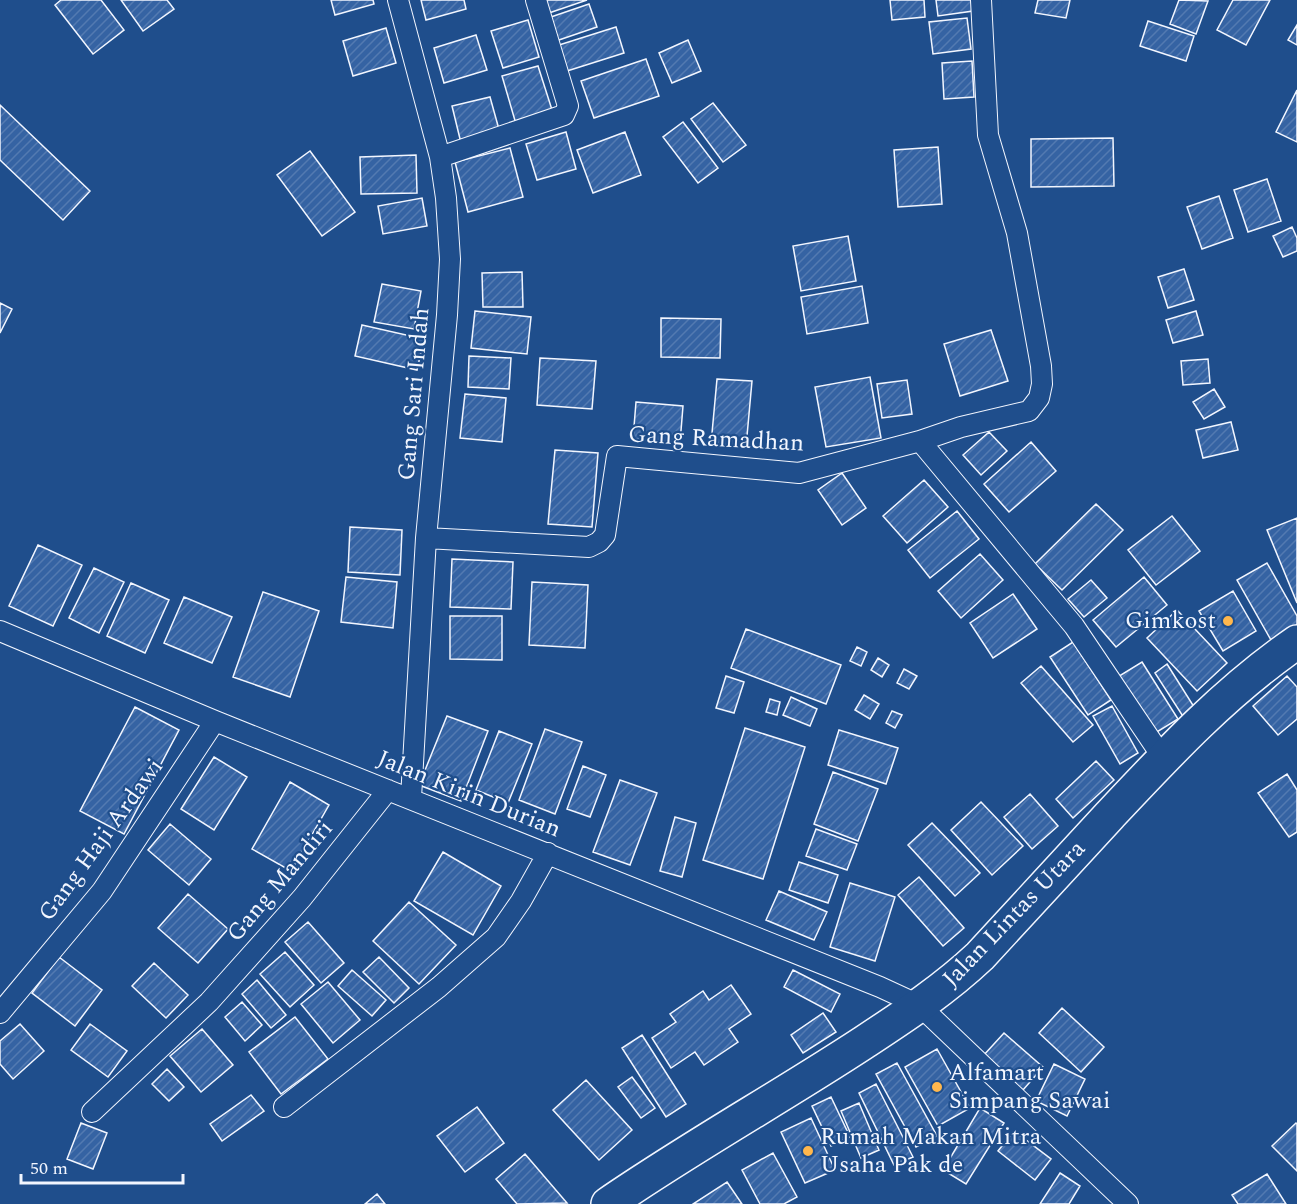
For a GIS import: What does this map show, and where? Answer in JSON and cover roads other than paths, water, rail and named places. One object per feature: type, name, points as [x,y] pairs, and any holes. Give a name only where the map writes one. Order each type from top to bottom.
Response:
[{"type":"highway","name":"Jalan Lintas Utara","points":[[608,1204],[731,1125],[813,1076],[953,981],[980,956],[1163,758],[1211,710],[1264,665],[1297,642]]},
{"type":"street","name":"Gang Sari Indah","points":[[398,0],[440,157],[446,198],[450,259],[447,315],[426,538],[411,798]]},
{"type":"street","points":[[440,157],[564,115],[567,111],[568,106],[536,0]]},
{"type":"street","points":[[981,0],[988,135],[1017,233],[1041,366],[1042,384],[1039,398],[1029,411],[961,427],[920,441],[1074,626],[1163,758]]},
{"type":"street","name":"Gang Ramadhan","points":[[426,538],[589,547],[599,542],[605,535],[617,456],[799,473],[920,441]]},
{"type":"street","name":"Jalan Kirin Durian","points":[[0,631],[215,721],[869,982],[920,1005],[1128,1204]]},
{"type":"street","name":"Gang Haji Ardawi","points":[[0,1013],[102,891],[215,721]]},
{"type":"street","name":"Gang Mandiri","points":[[92,1112],[209,1002],[302,898],[388,790]]},
{"type":"street","points":[[284,1107],[439,987],[496,937],[521,901],[548,853]]},
{"type":"place","name":"Gimkost","points":[[1228,621]]},
{"type":"place","name":"Alfamart Simpang Sawai","points":[[937,1087]]},
{"type":"place","name":"Rumah Makan Mitra Usaha Pak de","points":[[808,1151]]}]
